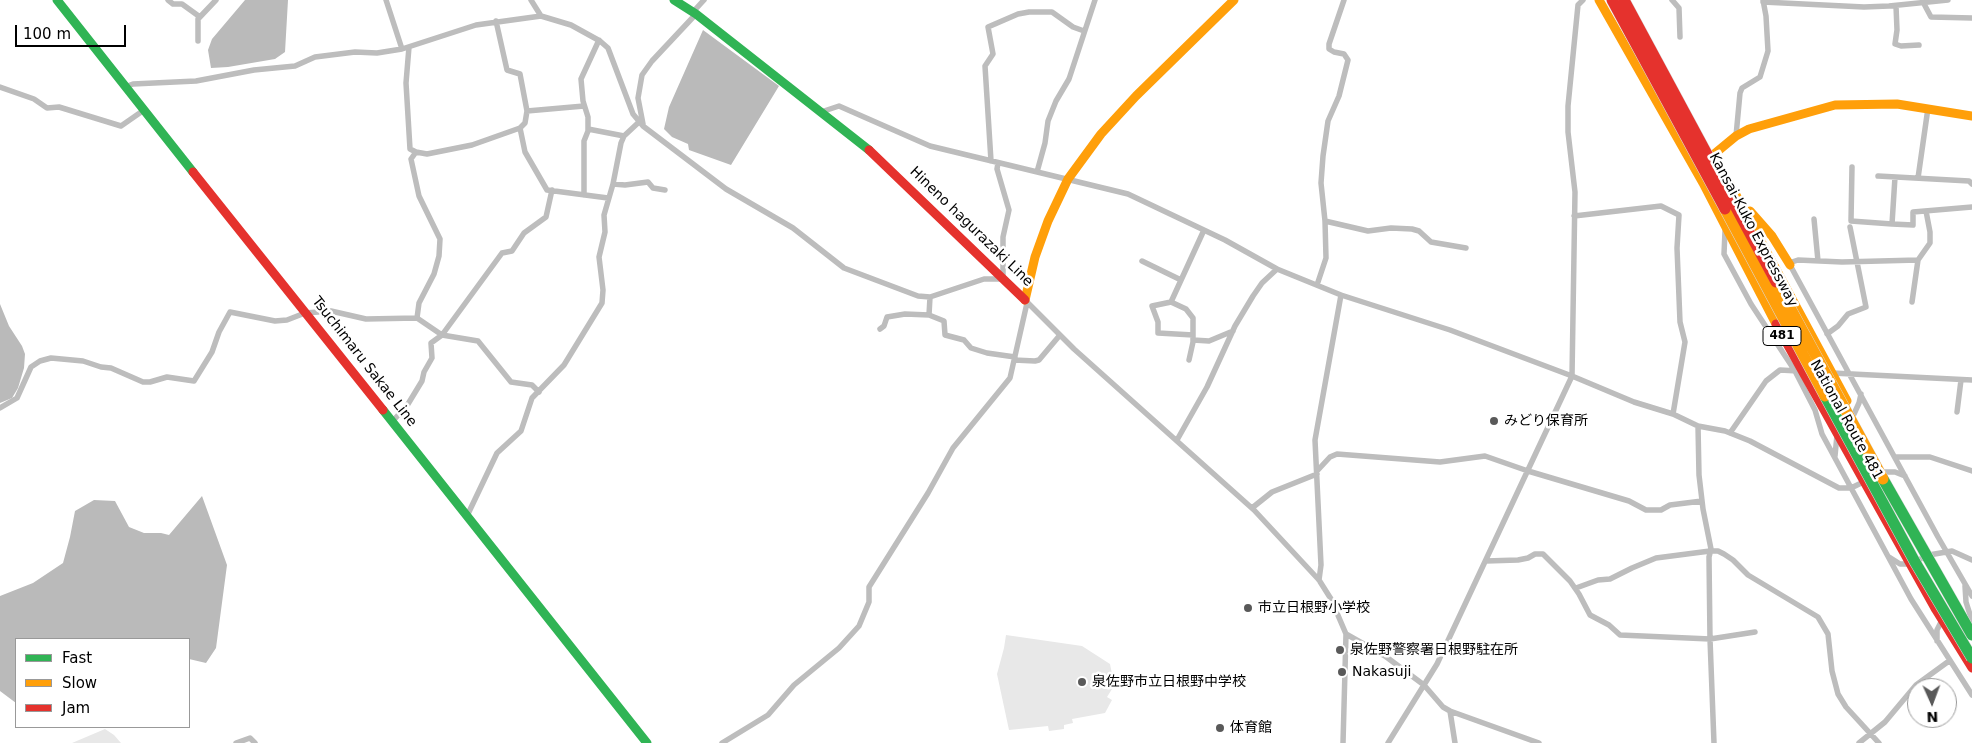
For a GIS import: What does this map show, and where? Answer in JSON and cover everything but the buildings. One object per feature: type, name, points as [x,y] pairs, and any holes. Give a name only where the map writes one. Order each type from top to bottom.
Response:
[{"type":"main road","name":"Tsuchimaru Sakae Line","points":[[57,0],[647,743]]},
{"type":"main road","name":"Hineno hagurazaki Line","points":[[674,0],[694,13],[871,151],[1026,301]]},
{"type":"main road","name":"Hineno hagurazaki Line","points":[[1026,301],[1034,258],[1048,221],[1068,179],[1101,134],[1136,96],[1234,0]]},
{"type":"main road","name":"National Route 481","points":[[1599,0],[1703,183],[1798,371],[1837,434],[1942,620],[1972,668]]},
{"type":"main road","name":"Kansai-Kuko Expressway","points":[[1612,0],[1915,562],[1972,658]]},
{"type":"main road","name":"Kansai-Kuko Expressway","points":[[1624,0],[1923,550],[1972,635]]},
{"type":"main road","name":"National Route 481","points":[[1629,0],[1833,373],[1929,555],[1972,628]]},
{"type":"main road","points":[[1713,155],[1736,136],[1764,124],[1835,106],[1897,104],[1972,116]]},
{"type":"main road","name":"481","points":[[1734,192],[1772,236],[1790,264]]},
{"type":"street","points":[[168,0],[172,4],[182,4],[200,17]]},
{"type":"street","points":[[198,41],[198,20],[216,0]]},
{"type":"street","points":[[386,0],[402,49]]},
{"type":"street","points":[[530,0],[541,16]]},
{"type":"street","points":[[641,124],[638,98],[642,75],[704,0]]},
{"type":"street","points":[[1037,172],[1046,143],[1048,121],[1056,100],[1069,78],[1095,0]]},
{"type":"street","points":[[1317,285],[1326,258],[1321,183],[1323,156],[1328,122],[1338,96],[1348,60],[1344,54],[1329,49],[1329,44],[1344,0]]},
{"type":"street","points":[[1388,743],[1437,664],[1572,376],[1574,182],[1568,132],[1568,106],[1578,5],[1583,0]]},
{"type":"street","points":[[1672,0],[1680,8],[1680,37]]},
{"type":"street","points":[[1736,136],[1740,93],[1742,88],[1760,77],[1768,51],[1763,1],[1836,6],[1896,6],[1948,0]]},
{"type":"street","points":[[1924,2],[1931,17],[1972,18]]},
{"type":"street","points":[[1896,6],[1897,30],[1895,44],[1901,46],[1919,45]]},
{"type":"street","points":[[991,161],[985,66],[993,54],[988,27],[1018,14],[1052,12],[1073,27],[1084,31]]},
{"type":"street","points":[[126,87],[133,84],[196,81],[254,70],[295,66],[315,57],[354,52],[377,53],[402,49],[476,25],[541,16],[571,26],[599,40],[608,48],[633,114],[641,124],[726,189],[793,228],[844,268],[918,296],[930,297],[984,279],[1003,279],[1003,237],[1009,210],[997,169],[998,163]]},
{"type":"street","points":[[409,47],[406,83],[410,149],[427,154],[472,145],[520,128],[525,123],[527,110],[520,74],[507,70],[496,21]]},
{"type":"street","points":[[584,195],[584,141],[588,129],[588,117],[584,106],[581,79],[599,40]]},
{"type":"street","points":[[0,87],[34,99],[47,108],[59,107],[121,126],[144,110]]},
{"type":"street","points":[[527,110],[584,106]]},
{"type":"street","points":[[821,112],[839,106],[930,146],[1128,194],[1204,230],[1277,269],[1341,295],[1450,330],[1572,376],[1634,402],[1673,414],[1698,426],[1730,433],[1750,440],[1840,488],[1851,488],[1884,472],[1895,472],[1905,476]]},
{"type":"street","points":[[1918,178],[1928,108]]},
{"type":"street","points":[[467,516],[497,453],[521,430],[528,407],[539,392],[564,366],[602,303],[604,290],[599,257],[604,232],[604,215],[613,184],[621,143],[624,136],[641,124]]},
{"type":"street","points":[[520,128],[525,152],[547,190],[608,198]]},
{"type":"street","points":[[588,129],[624,136]]},
{"type":"street","points":[[416,152],[411,159],[419,196],[440,239],[439,256],[434,274],[418,303],[417,318]]},
{"type":"street","points":[[1852,168],[1851,221],[1913,224],[1913,212],[1972,207]]},
{"type":"street","points":[[1878,176],[1969,181],[1972,184]]},
{"type":"street","points":[[1892,224],[1895,177]]},
{"type":"street","points":[[613,184],[625,185],[648,182],[652,188],[665,190]]},
{"type":"street","points":[[392,422],[408,404],[422,381],[424,372],[432,358],[431,343],[442,335],[502,253],[512,251],[524,233],[546,217],[552,190]]},
{"type":"street","points":[[1574,216],[1661,206],[1679,215],[1677,248],[1680,322],[1685,342],[1673,414]]},
{"type":"street","points":[[1912,302],[1918,260],[1930,243],[1926,210]]},
{"type":"street","points":[[1814,219],[1818,261]]},
{"type":"street","points":[[1325,221],[1368,231],[1391,228],[1412,229],[1419,231],[1431,242],[1466,248]]},
{"type":"street","points":[[1827,334],[1838,326],[1848,314],[1866,307],[1850,227]]},
{"type":"street","points":[[1171,302],[1204,230]]},
{"type":"street","points":[[1918,260],[1798,260],[1790,264],[1945,551],[1972,596]]},
{"type":"street","points":[[1142,261],[1181,280]]},
{"type":"street","points":[[1177,440],[1206,387],[1233,331],[1262,283],[1277,269]]},
{"type":"street","points":[[1319,580],[1321,565],[1315,440],[1341,295]]},
{"type":"street","points":[[929,315],[930,297]]},
{"type":"street","points":[[1026,301],[1060,335],[1252,508],[1319,580],[1341,620],[1346,634],[1343,743]]},
{"type":"street","points":[[722,743],[768,715],[794,685],[839,648],[859,626],[869,602],[869,587],[928,493],[953,448],[1010,378],[1026,301]]},
{"type":"street","points":[[1188,360],[1193,338],[1194,318],[1186,309],[1171,302],[1152,306],[1158,322],[1158,333],[1193,338],[1209,341],[1233,331]]},
{"type":"street","points":[[0,408],[17,398],[27,372],[31,367],[40,361],[52,358],[83,361],[111,368],[143,382],[168,377],[186,378],[194,381],[212,352],[219,332],[230,312],[275,321],[287,320],[306,313],[331,311],[366,319],[417,318],[442,335],[478,342],[511,382],[532,385],[539,392]]},
{"type":"street","points":[[880,329],[884,326],[887,317],[905,314],[929,315],[944,321],[945,335],[964,340],[970,348],[1015,359],[1035,361],[1039,360],[1060,335]]},
{"type":"street","points":[[1730,433],[1766,381],[1780,370],[1972,380]]},
{"type":"street","points":[[1798,371],[1815,410],[1822,434],[1911,599],[1970,692]]},
{"type":"street","points":[[1957,412],[1961,380]]},
{"type":"street","points":[[1854,414],[1860,394]]},
{"type":"street","points":[[1698,426],[1699,475],[1710,552],[1710,639],[1714,743]]},
{"type":"street","points":[[1835,458],[1834,445],[1837,434]]},
{"type":"street","points":[[1252,508],[1272,492],[1317,473],[1330,457],[1337,454],[1440,462],[1485,456],[1629,501],[1646,510],[1661,510],[1670,505],[1702,501]]},
{"type":"street","points":[[1895,457],[1930,457],[1972,470]]},
{"type":"street","points":[[1888,557],[1900,564],[1910,564],[1929,555],[1945,551],[1957,552],[1972,560]]},
{"type":"street","points":[[1576,588],[1598,580],[1610,579],[1656,558],[1710,552],[1724,554],[1734,560],[1748,575],[1818,618],[1828,634],[1832,671],[1838,694],[1846,707],[1879,743]]},
{"type":"street","points":[[1486,561],[1518,560],[1535,554],[1542,554],[1576,588],[1590,615],[1609,625],[1620,635],[1710,639],[1755,632]]},
{"type":"street","points":[[1965,584],[1966,602],[1972,621]]},
{"type":"street","points":[[1937,641],[1937,630],[1942,620]]},
{"type":"street","points":[[1346,634],[1384,656],[1424,685],[1443,707],[1450,711],[1540,743]]},
{"type":"street","points":[[1859,743],[1885,722],[1916,684],[1949,661]]},
{"type":"street","points":[[1450,711],[1455,743]]},
{"type":"street","points":[[236,743],[250,738],[255,743]]},
{"type":"shaded area","points":[[245,0],[288,0],[285,52],[275,59],[211,68],[208,50],[212,39]]},
{"type":"shaded area","points":[[703,30],[779,86],[731,165],[689,150],[688,144],[672,137],[664,129],[669,107]]},
{"type":"shaded area","points":[[0,304],[9,326],[25,354],[24,368],[18,388],[12,398],[0,403]]},
{"type":"shaded area","points":[[202,496],[227,565],[216,648],[206,663],[190,659],[190,638],[15,638],[15,702],[0,691],[0,596],[33,583],[63,563],[75,511],[94,500],[115,501],[129,527],[144,533],[169,535]]},
{"type":"shaded area","points":[[1006,635],[1082,646],[1110,664],[1112,674],[1117,681],[1107,697],[1112,700],[1105,713],[1072,719],[1073,723],[1064,725],[1064,729],[1049,731],[1048,726],[1009,730],[997,674]]},
{"type":"shaded area","points":[[105,729],[121,743],[72,743]]},
{"type":"traffic: fast","points":[[57,0],[193,172]]},
{"type":"traffic: fast","points":[[674,0],[696,14],[869,150]]},
{"type":"traffic: fast","points":[[1825,396],[1915,562],[1972,658]]},
{"type":"traffic: fast","points":[[383,410],[647,743]]},
{"type":"traffic: fast","points":[[1883,479],[1972,635]]},
{"type":"traffic: slow","points":[[1025,300],[1035,257],[1048,221],[1068,179],[1101,134],[1136,96],[1234,0]]},
{"type":"traffic: slow","points":[[1599,0],[1703,183],[1776,324]]},
{"type":"traffic: slow","points":[[1713,155],[1736,136],[1749,129],[1835,105],[1897,104],[1972,116]]},
{"type":"traffic: slow","points":[[1730,184],[1847,401]]},
{"type":"traffic: slow","points":[[1725,209],[1825,396]]},
{"type":"traffic: slow","points":[[1750,211],[1772,236],[1790,265]]},
{"type":"traffic: slow","points":[[1776,282],[1883,479]]},
{"type":"traffic: jam","points":[[1612,0],[1725,209]]},
{"type":"traffic: jam","points":[[1624,0],[1776,282]]},
{"type":"traffic: jam","points":[[869,150],[1025,300]]},
{"type":"traffic: jam","points":[[193,172],[383,410]]},
{"type":"traffic: jam","points":[[1776,324],[1936,610],[1972,668]]},
{"type":"place","name":"みどり保育所","points":[[1494,421]]},
{"type":"place","name":"市立日根野小学校","points":[[1248,608]]},
{"type":"place","name":"泉佐野警察署日根野駐在所","points":[[1340,650]]},
{"type":"place","name":"Nakasuji","points":[[1342,672]]},
{"type":"place","name":"泉佐野市立日根野中学校","points":[[1082,682]]},
{"type":"place","name":"体育館","points":[[1220,728]]}]
